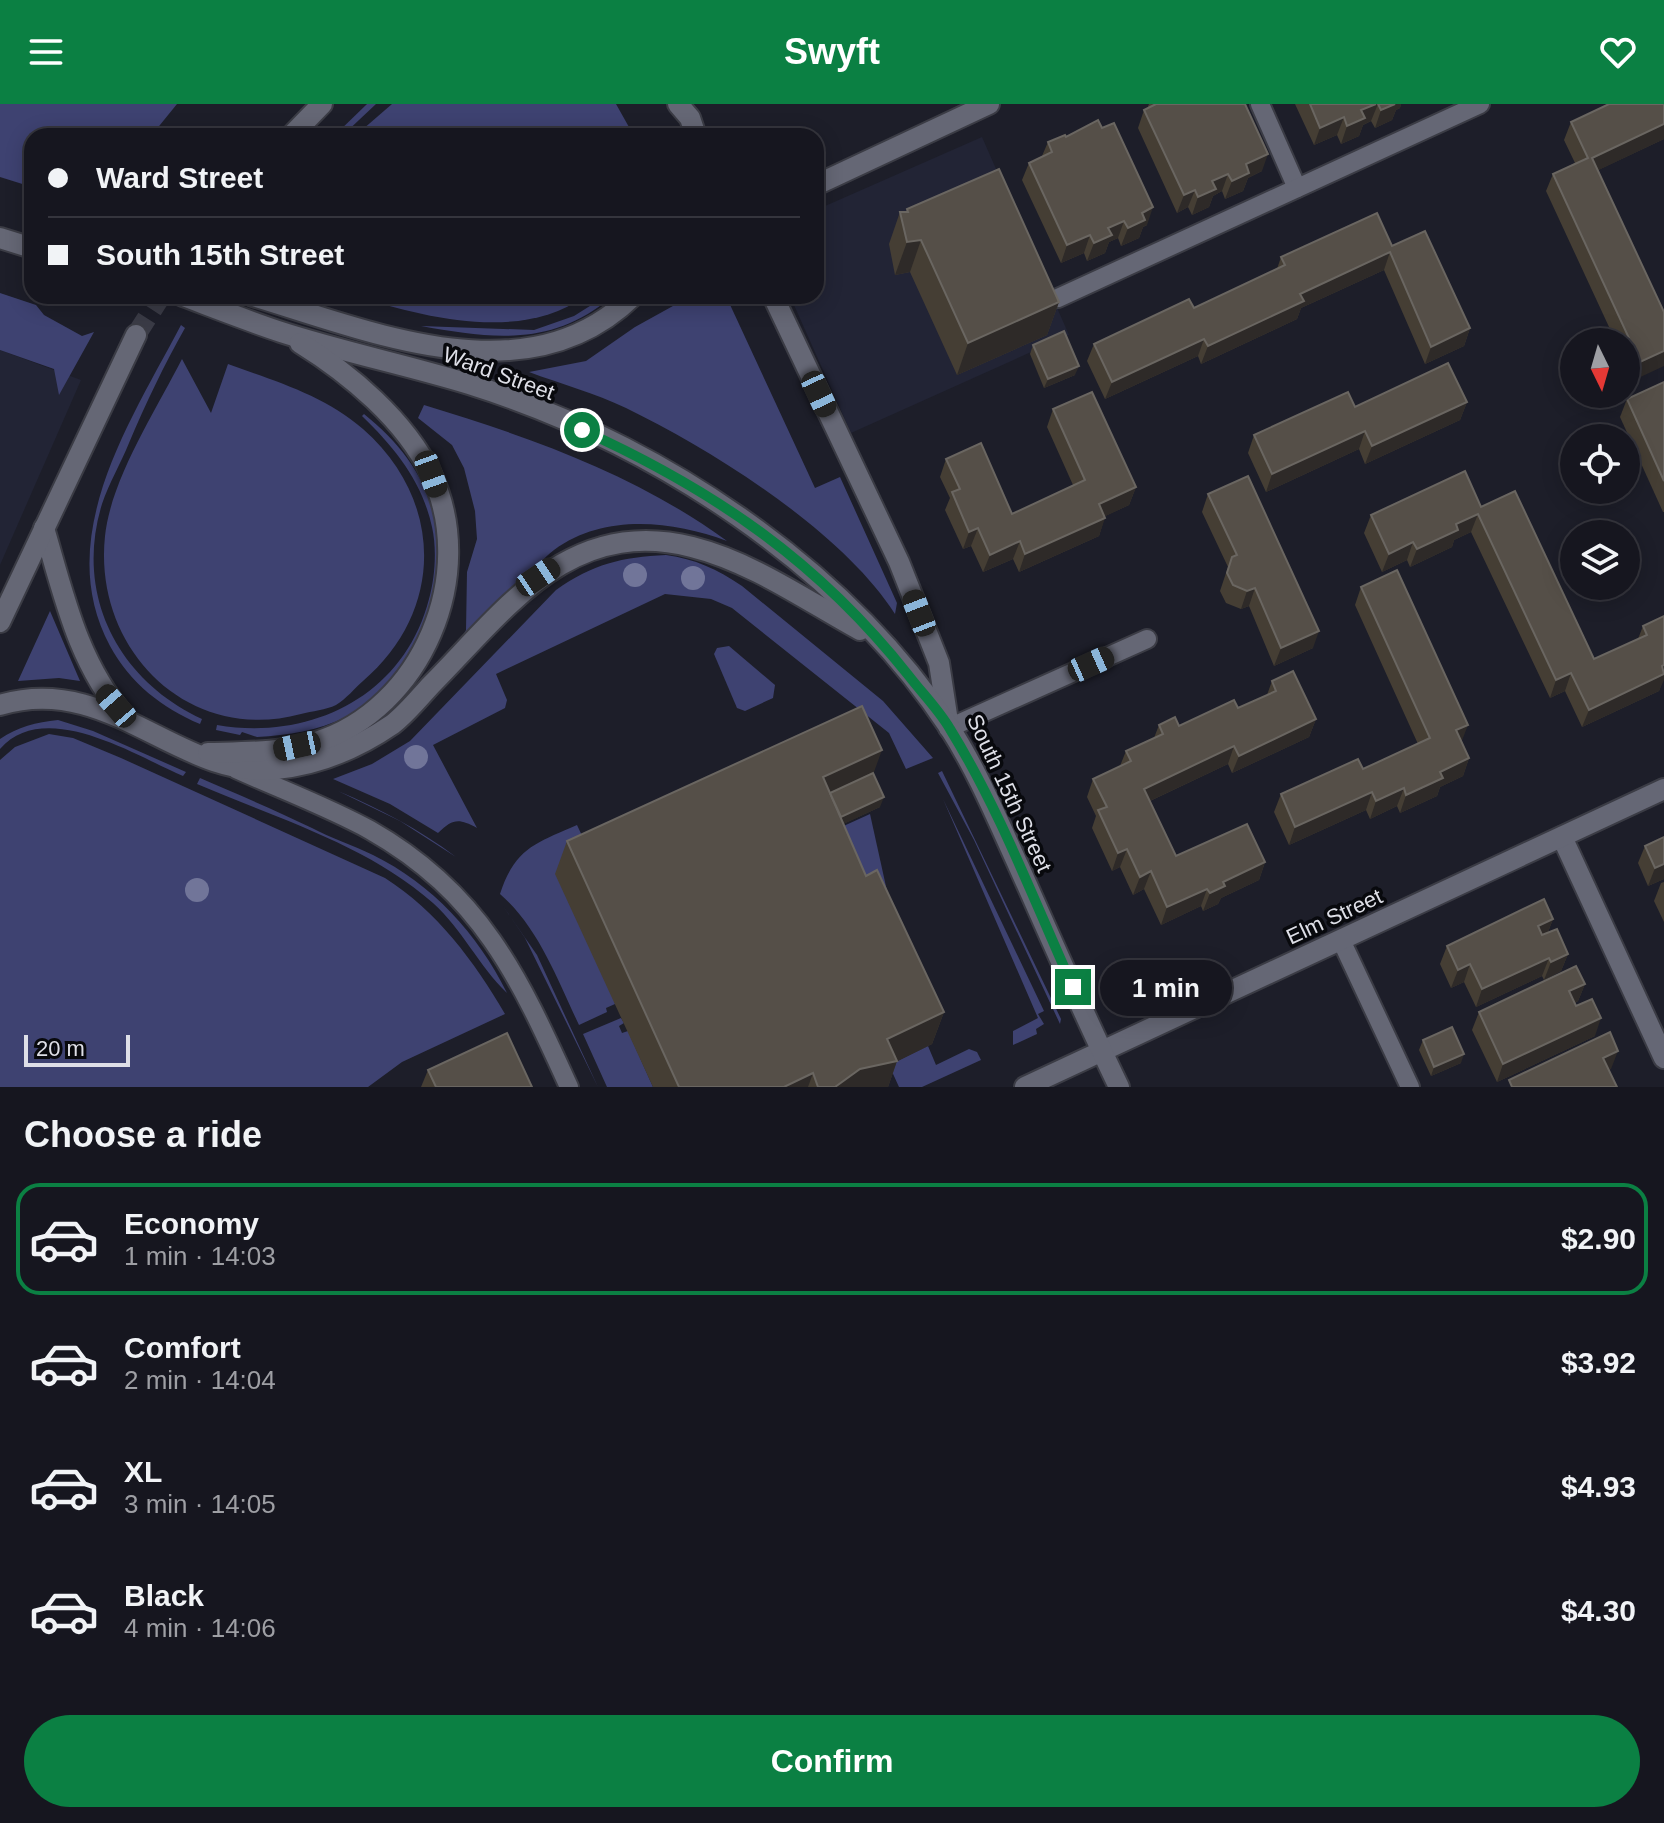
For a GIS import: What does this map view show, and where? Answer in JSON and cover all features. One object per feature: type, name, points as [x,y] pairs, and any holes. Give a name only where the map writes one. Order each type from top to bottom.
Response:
[{"type":"main road","points":[[299,128],[322,104]]},
{"type":"main road","points":[[824,181],[989,104]]},
{"type":"main road","points":[[0,238],[24,245]]},
{"type":"main road","name":"Ward Street","points":[[205,304],[283,332],[472,385],[660,466],[761,531],[823,582],[881,642],[949,728]]},
{"type":"main road","points":[[280,304],[433,347],[509,353],[558,343],[599,324],[623,304]]},
{"type":"main road","name":"South 15th Street","points":[[777,304],[899,562],[939,663],[949,728],[1000,824],[1119,1087]]},
{"type":"main road","points":[[199,753],[276,750],[317,742],[352,724],[386,700],[412,669],[432,633],[446,588],[448,543],[442,505],[431,474],[408,436],[365,393],[283,332]]},
{"type":"main road","points":[[0,622],[136,335]]},
{"type":"main road","points":[[44,528],[78,644],[101,690],[130,723]]},
{"type":"main road","points":[[0,705],[48,698],[83,702],[236,769],[275,770],[320,761],[356,746],[395,722],[538,577],[590,549],[625,541],[661,541],[695,547],[759,574],[881,642]]},
{"type":"main road","name":"Elm Street","points":[[1025,1087],[1664,789]]},
{"type":"main road","points":[[1562,837],[1664,1058]]},
{"type":"lane","points":[[1260,104],[1297,188]]},
{"type":"lane","points":[[1058,298],[1480,104]]},
{"type":"lane","points":[[824,174],[839,173]]},
{"type":"lane","points":[[949,728],[1147,639]]},
{"type":"lane","points":[[236,769],[370,830],[416,860],[457,896],[492,938],[522,984],[569,1087]]},
{"type":"lane","points":[[1341,940],[1410,1087]]},
{"type":"shaded area","points":[[0,104],[177,104],[158,128],[24,128],[24,184],[0,177]]},
{"type":"shaded area","points":[[367,104],[376,104],[350,128],[342,128]]},
{"type":"shaded area","points":[[392,104],[616,104],[630,128],[364,128]]},
{"type":"shaded area","points":[[982,137],[1069,335],[851,433],[794,304],[824,304],[824,206]]},
{"type":"shaded area","points":[[0,293],[24,301],[24,304],[36,305],[44,315],[82,336],[94,332],[59,395],[54,369],[0,350]]},
{"type":"shaded area","points":[[384,304],[570,304],[531,319],[502,322],[472,322]]},
{"type":"shaded area","points":[[593,304],[602,304],[562,326],[539,333],[494,336],[421,326],[534,330],[574,316]]},
{"type":"shaded area","points":[[677,304],[730,304],[815,488],[840,477],[897,603],[895,614],[872,583],[843,553],[774,496],[736,470],[626,408],[529,372],[586,361],[635,327]]},
{"type":"shaded area","points":[[181,325],[185,328],[102,504],[95,538],[94,570],[99,602],[110,631],[126,658],[147,682],[172,702],[202,719],[200,724],[160,702],[127,672],[110,646],[94,605],[89,564],[94,523],[105,481],[140,401]]},
{"type":"shaded area","points":[[0,350],[81,380],[0,565]]},
{"type":"shaded area","points":[[182,359],[211,413],[228,364],[298,390],[332,407],[363,429],[390,457],[409,488],[420,521],[424,555],[420,589],[409,622],[390,653],[336,705],[259,720],[221,715],[186,701],[156,679],[132,650],[115,615],[105,577],[105,536],[109,514],[125,468]]},
{"type":"shaded area","points":[[424,405],[582,460],[656,496],[727,541],[684,529],[639,524],[595,530],[574,538],[546,557],[455,652],[466,630],[467,572],[477,539],[475,511],[464,468],[452,445],[418,418]]},
{"type":"shaded area","points":[[364,414],[400,449],[414,468],[433,511],[439,559],[434,606],[428,627],[388,684],[365,706],[346,717],[314,729],[280,735],[257,737],[242,732],[240,735],[216,730],[217,725],[252,728],[286,726],[319,718],[349,704],[376,686],[399,662],[417,633],[433,582],[435,554],[432,527],[421,495],[406,466],[362,416]]},
{"type":"shaded area","points":[[666,555],[706,566],[742,586],[883,701],[933,758],[906,769],[889,733],[732,608],[711,599],[665,594],[496,674],[507,700],[505,708],[433,745],[477,828],[456,822],[438,833],[390,804],[333,779],[372,764],[410,741],[556,590],[595,568],[635,558]]},
{"type":"shaded area","points":[[50,611],[80,681],[59,678],[18,681]]},
{"type":"shaded area","points":[[729,646],[775,685],[773,698],[745,711],[737,708],[714,654],[717,648]]},
{"type":"shaded area","points":[[58,720],[93,731],[186,772],[183,776],[115,745],[65,730],[41,729],[19,735],[0,749],[0,739],[14,731]]},
{"type":"shaded area","points":[[49,734],[73,738],[121,758],[385,878],[421,906],[453,938],[505,1014],[402,1062],[368,1087],[0,1087],[0,760],[15,747]]},
{"type":"shaded area","points":[[942,771],[1061,1019],[1060,1024],[974,840],[938,773]]},
{"type":"shaded area","points":[[200,778],[373,855],[415,880],[467,931],[507,993],[443,913],[407,883],[380,865],[320,834],[197,784]]},
{"type":"shaded area","points":[[338,791],[399,820],[456,857],[400,821]]},
{"type":"shaded area","points":[[943,799],[1044,1011],[1038,1014],[1044,1024],[1036,1029],[1037,1034],[1013,1045],[1013,1031],[1038,1018]]},
{"type":"shaded area","points":[[870,814],[887,891],[855,905],[826,834]]},
{"type":"shaded area","points":[[577,825],[592,857],[615,1004],[606,1008],[607,1012],[579,1025],[536,938],[500,894],[520,857],[539,843]]},
{"type":"shaded area","points":[[503,906],[537,955],[598,1087],[525,938]]},
{"type":"shaded area","points":[[621,1018],[624,1023],[619,1026],[622,1033],[628,1031],[653,1087],[607,1087],[583,1034]]},
{"type":"shaded area","points":[[928,1046],[936,1065],[969,1049],[977,1052],[981,1060],[922,1087],[899,1087],[889,1065]]},
{"type":"building","points":[[1156,104],[1245,104],[1268,154],[1246,164],[1249,173],[1232,181],[1228,174],[1212,181],[1216,189],[1198,197],[1195,190],[1184,195],[1144,110]]},
{"type":"building","points":[[1310,104],[1376,104],[1361,110],[1365,118],[1347,126],[1344,117],[1320,128]]},
{"type":"building","points":[[1378,104],[1395,104],[1381,110]]},
{"type":"building","points":[[1609,104],[1664,104],[1664,124],[1592,158],[1664,312],[1664,351],[1640,362],[1640,328],[1624,328],[1553,174],[1588,158],[1571,122]]},
{"type":"building","points":[[1098,120],[1102,128],[1114,123],[1153,207],[1142,213],[1145,220],[1128,228],[1124,221],[1108,228],[1112,235],[1094,243],[1090,235],[1067,245],[1029,163],[1052,152],[1048,142],[1066,137]]},
{"type":"building","points":[[999,169],[1059,302],[968,343],[921,240],[907,242],[900,212],[908,212],[907,209]]},
{"type":"building","points":[[1377,213],[1392,246],[1425,231],[1470,328],[1431,347],[1390,252],[1300,294],[1304,301],[1208,346],[1204,339],[1112,382],[1094,344],[1189,299],[1194,308],[1285,265],[1281,257]]},
{"type":"building","points":[[1064,331],[1079,366],[1048,379],[1033,345]]},
{"type":"building","points":[[1448,363],[1467,402],[1372,446],[1365,431],[1272,474],[1254,435],[1348,392],[1355,407]]},
{"type":"building","points":[[1664,382],[1664,481],[1631,408],[1640,408],[1640,393]]},
{"type":"building","points":[[1092,392],[1136,487],[1099,504],[1105,518],[1025,554],[1020,541],[990,555],[978,528],[969,532],[952,492],[960,489],[946,459],[981,443],[1012,514],[1085,480],[1053,409]]},
{"type":"building","points":[[1465,471],[1481,507],[1515,491],[1560,587],[1560,600],[1566,600],[1594,659],[1647,635],[1643,626],[1664,616],[1664,674],[1589,710],[1571,673],[1556,680],[1478,514],[1456,524],[1458,530],[1417,549],[1413,542],[1389,554],[1371,515]]},
{"type":"building","points":[[1248,476],[1319,631],[1281,648],[1255,588],[1247,591],[1233,585],[1227,573],[1232,557],[1237,555],[1208,494]]},
{"type":"building","points":[[1397,570],[1468,725],[1456,730],[1469,758],[1440,772],[1443,778],[1406,795],[1404,788],[1376,801],[1372,792],[1295,827],[1281,794],[1358,759],[1363,769],[1430,738],[1361,587]]},
{"type":"building","points":[[1293,671],[1316,719],[1239,756],[1234,746],[1144,789],[1176,856],[1247,824],[1265,862],[1223,882],[1225,886],[1210,893],[1207,889],[1167,907],[1151,871],[1140,877],[1127,849],[1118,853],[1098,810],[1107,807],[1093,779],[1131,761],[1126,751],[1163,734],[1159,725],[1175,717],[1179,726],[1234,700],[1238,708],[1276,691],[1272,681]]},
{"type":"building","points":[[862,706],[882,750],[823,777],[866,876],[877,870],[944,1012],[887,1039],[897,1061],[860,1069],[835,1087],[818,1087],[813,1073],[784,1087],[679,1087],[567,841]]},
{"type":"building","points":[[873,773],[884,797],[841,817],[830,793]]},
{"type":"building","points":[[1664,837],[1664,864],[1655,868],[1645,846]]},
{"type":"building","points":[[1544,899],[1553,919],[1538,926],[1542,935],[1557,929],[1568,954],[1551,962],[1549,958],[1482,989],[1470,964],[1458,970],[1447,946]]},
{"type":"building","points":[[1576,966],[1585,984],[1569,991],[1576,1006],[1592,999],[1601,1018],[1503,1064],[1479,1012]]},
{"type":"building","points":[[1452,1027],[1464,1054],[1434,1067],[1423,1040]]},
{"type":"building","points":[[1610,1032],[1618,1051],[1603,1058],[1617,1087],[1512,1087],[1509,1080]]},
{"type":"building","points":[[507,1033],[532,1087],[436,1087],[428,1070]]},
{"type":"tunnel","points":[[136,335],[156,304]]},
{"type":"route","points":[[582,430],[660,466],[761,531],[823,582],[881,642],[949,728],[1000,824],[1073,987]]}]
